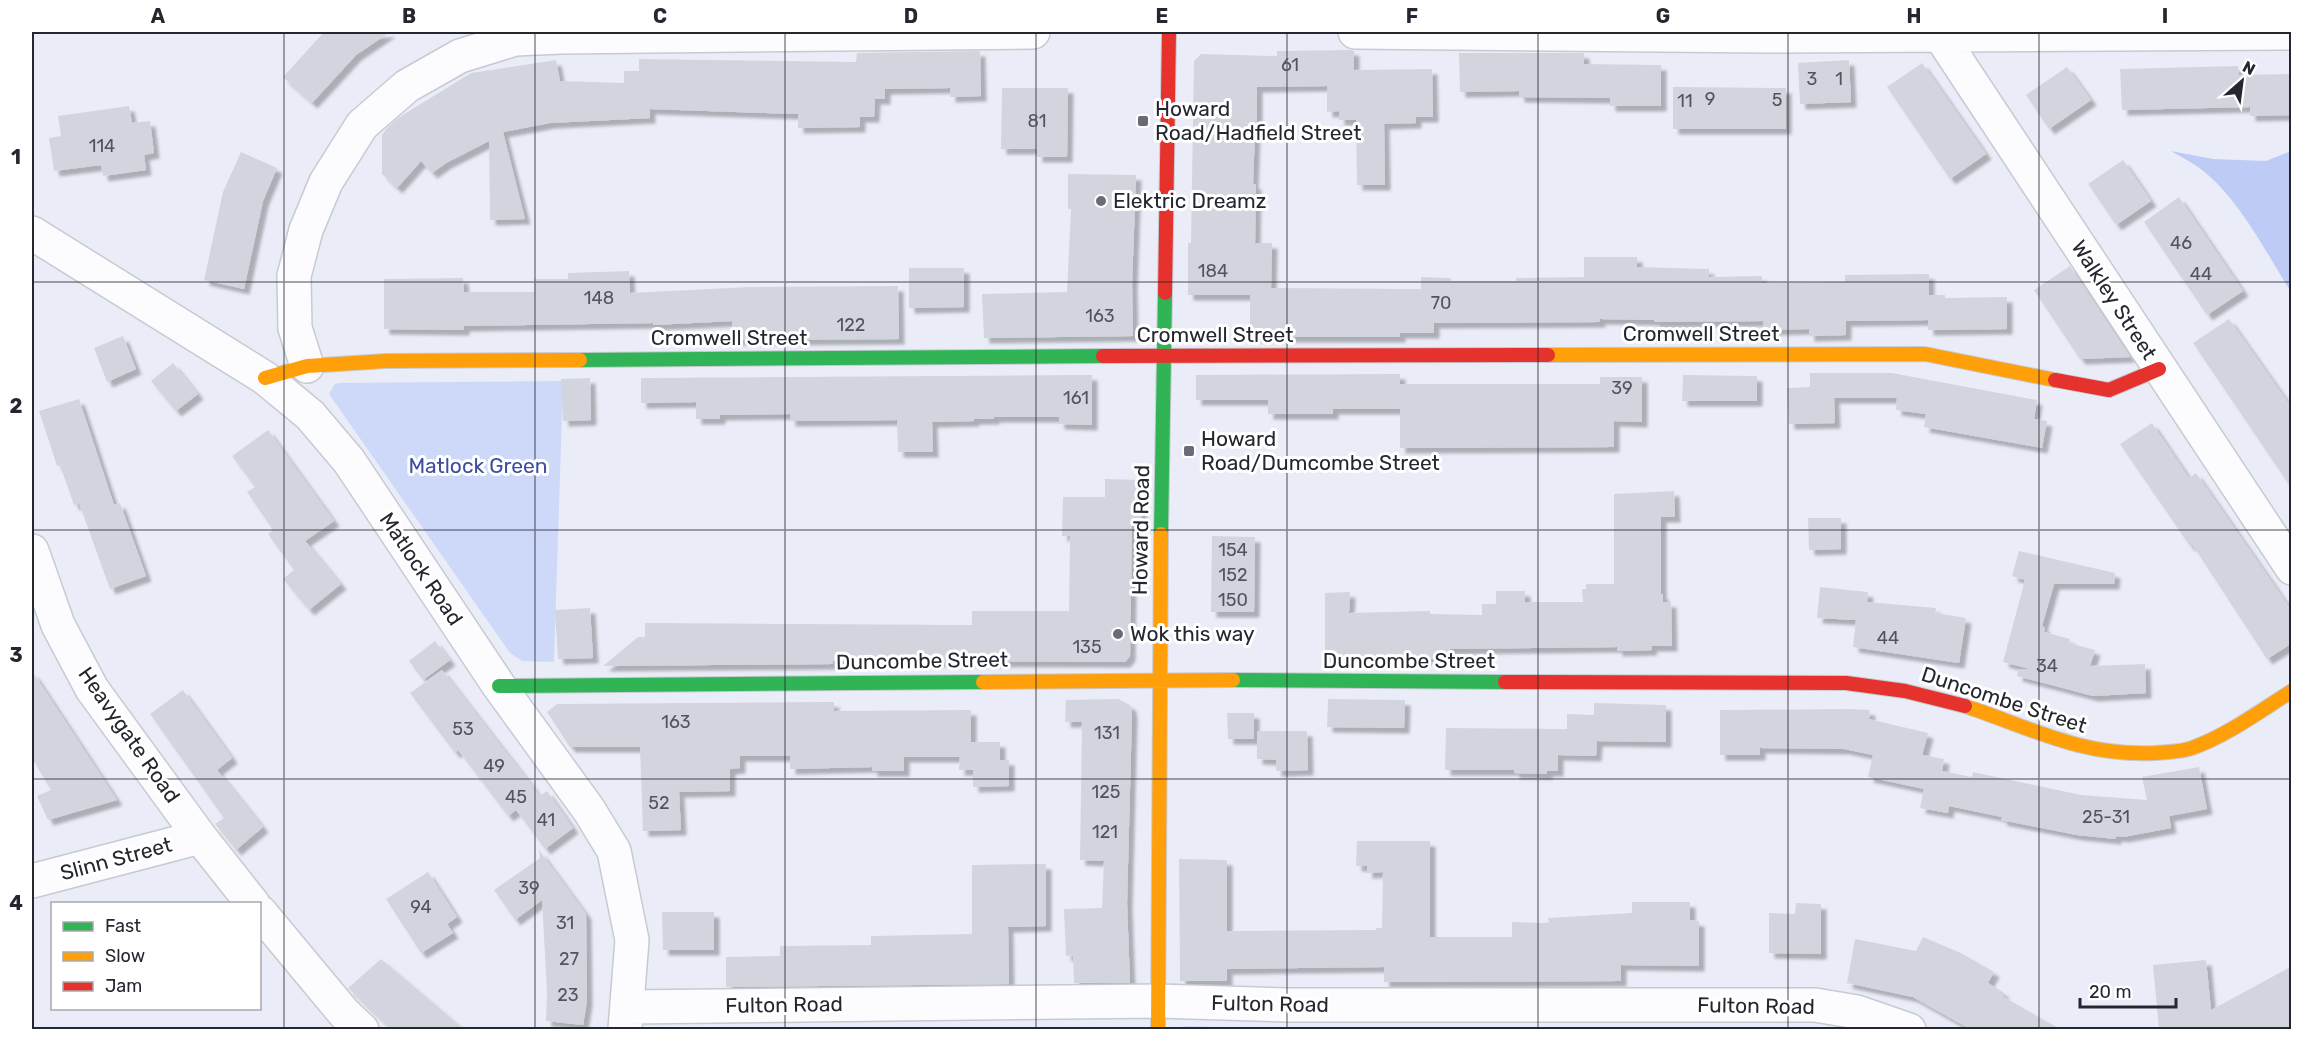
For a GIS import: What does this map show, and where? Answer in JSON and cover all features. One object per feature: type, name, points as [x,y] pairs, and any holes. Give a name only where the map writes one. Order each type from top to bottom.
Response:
[{"type":"street","points":[[306,366],[295,328],[294,276],[306,230],[326,182],[362,125],[407,86],[460,56],[515,39],[1033,32]]},
{"type":"street","name":"Howard Road","points":[[1158,1015],[1159,680],[1169,32]]},
{"type":"street","points":[[1355,32],[1768,36],[1939,33],[2292,33]]},
{"type":"street","name":"Walkley Street","points":[[1939,33],[2158,369],[2292,568]]},
{"type":"street","name":"Matlock Road","points":[[32,233],[266,378],[310,415],[349,461],[500,686],[589,810],[614,851],[632,940],[626,1018]]},
{"type":"street","name":"Cromwell Street","points":[[266,378],[306,366],[398,361],[1925,354],[2109,390],[2158,369]]},
{"type":"street","name":"Heavygate Road","points":[[32,551],[58,625],[92,689],[200,837],[252,902]]},
{"type":"street","name":"Duncombe Street","points":[[500,686],[1159,680],[1846,683],[1896,688],[1940,698],[1974,709],[2049,740],[2072,746],[2097,751],[2145,754],[2191,748],[2231,729],[2292,691]]},
{"type":"street","name":"Slinn Street","points":[[32,881],[200,837]]},
{"type":"street","points":[[261,913],[344,1012],[362,1029]]},
{"type":"street","name":"Fulton Road","points":[[626,1018],[1158,1015],[1287,1005],[1815,1005],[1857,1012],[1909,1029]]},
{"type":"green space","name":"Matlock Green","points":[[563,381],[554,662],[522,661],[510,653],[329,394],[334,385],[338,383]]},
{"type":"green space","points":[[1183,1026],[1276,1028],[1183,1030]]},
{"type":"shaded area","points":[[2171,151],[2213,159],[2266,161],[2291,151],[2291,292],[2231,199],[2203,171]]},
{"type":"building","points":[[324,32],[390,32],[356,55],[312,103],[283,77]]},
{"type":"building","points":[[980,51],[981,96],[950,97],[950,88],[885,89],[885,99],[875,99],[874,117],[860,117],[860,127],[798,128],[798,114],[650,109],[650,118],[550,123],[503,132],[525,219],[490,220],[489,141],[446,163],[432,173],[421,161],[397,188],[382,174],[382,135],[386,129],[398,118],[471,73],[556,60],[560,81],[624,83],[624,71],[639,71],[639,59],[856,62],[857,53]]},
{"type":"building","points":[[1277,51],[1354,51],[1354,70],[1432,69],[1433,117],[1416,117],[1416,123],[1384,124],[1385,185],[1357,185],[1356,120],[1339,120],[1339,111],[1327,112],[1327,86],[1257,87],[1253,184],[1256,184],[1255,243],[1272,243],[1271,288],[1421,289],[1421,277],[1451,278],[1451,281],[1516,281],[1516,278],[1584,277],[1584,257],[1637,257],[1637,267],[1709,269],[1709,277],[1762,276],[1762,283],[1845,282],[1845,275],[1929,274],[1929,295],[1945,295],[1945,298],[2007,297],[2007,329],[1928,330],[1928,320],[1846,321],[1846,335],[1809,336],[1809,329],[1763,330],[1763,321],[1654,322],[1654,320],[1600,319],[1600,322],[1434,323],[1434,333],[1400,333],[1400,337],[1250,337],[1250,295],[1188,295],[1194,61],[1201,54],[1277,56]]},
{"type":"building","points":[[1459,53],[1584,53],[1584,64],[1661,65],[1661,106],[1610,106],[1610,98],[1519,97],[1519,91],[1460,92]]},
{"type":"building","points":[[1849,60],[1851,102],[1800,104],[1798,63]]},
{"type":"building","points":[[1922,63],[1986,154],[1950,179],[1887,87]]},
{"type":"building","points":[[2238,66],[2239,75],[2292,74],[2292,115],[2250,116],[2250,107],[2122,110],[2120,69]]},
{"type":"building","points":[[2067,67],[2091,100],[2049,129],[2026,95]]},
{"type":"building","points":[[1673,87],[1786,88],[1786,129],[1673,129]]},
{"type":"building","points":[[1002,88],[1068,88],[1067,157],[1037,157],[1037,149],[1001,149]]},
{"type":"building","points":[[129,106],[132,123],[150,121],[154,153],[144,155],[146,170],[103,176],[101,165],[54,171],[49,138],[61,136],[58,116]]},
{"type":"building","points":[[241,152],[277,168],[263,201],[244,289],[204,280],[223,192]]},
{"type":"building","points":[[2123,160],[2151,201],[2116,225],[2088,184]]},
{"type":"building","points":[[1068,174],[1136,175],[1132,285],[1133,336],[984,338],[982,294],[1067,292],[1071,209],[1068,209]]},
{"type":"building","points":[[2179,197],[2243,291],[2207,315],[2144,222]]},
{"type":"building","points":[[2070,266],[2130,357],[2080,359],[2034,290]]},
{"type":"building","points":[[909,268],[964,268],[964,307],[909,308]]},
{"type":"building","points":[[629,271],[630,293],[749,287],[898,286],[899,339],[733,340],[732,321],[653,325],[653,323],[464,326],[464,330],[384,329],[384,279],[463,278],[464,292],[534,292],[534,279],[568,279],[568,273]]},
{"type":"building","points":[[2229,319],[2292,408],[2292,489],[2193,343]]},
{"type":"building","points":[[123,336],[136,369],[107,382],[94,348]]},
{"type":"building","points":[[173,363],[198,394],[176,411],[151,381]]},
{"type":"building","points":[[1810,373],[1892,373],[2037,400],[2034,419],[2047,421],[2042,448],[1924,427],[1926,414],[1896,410],[1897,398],[1834,398],[1835,423],[1789,424],[1787,388],[1810,387]]},
{"type":"building","points":[[1400,374],[1400,384],[1600,384],[1600,377],[1642,377],[1642,422],[1614,421],[1614,447],[1400,448],[1400,409],[1333,409],[1333,414],[1268,414],[1268,400],[1196,400],[1196,375]]},
{"type":"building","points":[[1092,375],[1092,425],[1059,424],[1059,417],[994,417],[994,419],[974,419],[974,421],[932,422],[933,452],[898,452],[897,420],[790,421],[790,414],[720,415],[720,419],[696,419],[696,402],[641,403],[641,378]]},
{"type":"building","points":[[1683,375],[1757,376],[1757,401],[1682,401]]},
{"type":"building","points":[[590,378],[591,420],[563,421],[561,379]]},
{"type":"building","points":[[79,399],[114,505],[120,503],[146,576],[110,589],[79,503],[74,505],[60,465],[57,466],[39,411]]},
{"type":"building","points":[[2152,423],[2189,478],[2196,473],[2292,611],[2292,643],[2267,659],[2192,544],[2190,546],[2120,444]]},
{"type":"building","points":[[268,430],[334,521],[305,541],[341,584],[309,610],[283,579],[294,570],[268,534],[273,530],[247,492],[255,487],[232,456]]},
{"type":"building","points":[[1105,479],[1142,480],[1141,523],[1132,522],[1130,656],[1125,662],[833,661],[833,664],[603,666],[638,637],[645,637],[645,623],[972,625],[972,611],[1069,611],[1070,536],[1062,536],[1063,497],[1105,497]]},
{"type":"building","points":[[1674,491],[1675,517],[1661,517],[1661,594],[1663,594],[1663,602],[1671,602],[1672,646],[1651,646],[1652,650],[1617,651],[1617,647],[1450,649],[1450,659],[1405,659],[1405,662],[1328,662],[1328,657],[1325,657],[1325,593],[1350,592],[1349,613],[1430,611],[1430,614],[1482,615],[1482,604],[1496,604],[1496,591],[1525,591],[1525,602],[1583,602],[1582,589],[1586,589],[1586,584],[1614,584],[1614,494]]},
{"type":"building","points":[[1808,518],[1841,518],[1841,549],[1809,550]]},
{"type":"building","points":[[1212,536],[1255,537],[1254,612],[1211,612]]},
{"type":"building","points":[[2019,551],[2115,573],[2114,584],[2054,584],[2042,626],[2045,628],[2044,632],[2070,639],[2069,643],[2095,650],[2090,666],[2145,664],[2146,693],[2093,696],[2017,676],[2018,670],[2030,669],[2003,662],[2025,580],[2012,576]]},
{"type":"building","points":[[1820,587],[1868,592],[1867,602],[1936,608],[1935,613],[1966,618],[1959,663],[1853,647],[1856,620],[1817,618]]},
{"type":"building","points":[[590,608],[593,658],[558,659],[555,610]]},
{"type":"building","points":[[435,641],[450,660],[423,680],[409,661]]},
{"type":"building","points":[[442,670],[540,796],[547,791],[573,828],[545,849],[516,810],[508,816],[458,750],[455,753],[410,693]]},
{"type":"building","points":[[32,671],[117,800],[48,820],[37,796],[51,790],[32,758]]},
{"type":"building","points":[[183,690],[232,758],[217,770],[263,827],[236,850],[215,824],[224,818],[150,714]]},
{"type":"building","points":[[1119,699],[1131,706],[1132,714],[1127,903],[1130,983],[1074,983],[1073,955],[1066,956],[1064,909],[1102,908],[1104,861],[1080,860],[1082,722],[1065,722],[1066,700]]},
{"type":"building","points":[[1328,699],[1405,700],[1404,728],[1327,727]]},
{"type":"building","points":[[834,702],[834,711],[971,710],[971,742],[1000,742],[1000,760],[1009,760],[1009,786],[973,787],[973,770],[959,770],[960,757],[904,757],[904,771],[872,771],[872,767],[790,769],[790,756],[740,756],[740,768],[730,769],[730,791],[679,792],[681,830],[643,831],[640,747],[570,747],[547,712],[557,704]]},
{"type":"building","points":[[1594,703],[1666,705],[1666,742],[1597,741],[1596,756],[1558,755],[1558,771],[1547,771],[1547,774],[1514,773],[1514,770],[1445,770],[1446,728],[1567,729],[1567,714],[1594,715]]},
{"type":"building","points":[[1720,710],[1870,710],[1869,719],[1928,733],[1922,755],[1944,759],[1942,771],[1972,777],[1973,772],[2081,795],[2147,800],[2142,777],[2199,767],[2207,809],[2169,816],[2171,828],[2123,837],[2116,836],[2116,839],[2077,835],[2001,820],[2002,817],[1949,806],[1948,813],[1920,808],[1924,789],[1868,777],[1873,755],[1844,749],[1760,748],[1760,755],[1720,755]]},
{"type":"building","points":[[1227,713],[1254,713],[1254,739],[1228,739]]},
{"type":"building","points":[[1257,731],[1307,731],[1308,770],[1276,771],[1276,760],[1257,759]]},
{"type":"building","points":[[1357,841],[1430,841],[1430,937],[1512,937],[1512,922],[1544,923],[1549,922],[1548,918],[1632,913],[1632,902],[1690,902],[1690,920],[1699,921],[1699,966],[1621,965],[1621,981],[1384,982],[1384,967],[1227,969],[1227,981],[1180,981],[1179,859],[1227,860],[1227,931],[1376,930],[1376,928],[1382,928],[1383,872],[1367,873],[1367,866],[1356,866]]},
{"type":"building","points":[[539,850],[586,914],[587,1001],[583,1025],[546,1021],[547,992],[542,900],[515,920],[494,890],[540,858]]},
{"type":"building","points":[[1046,864],[1046,926],[1008,927],[1009,984],[726,987],[726,957],[780,956],[780,946],[871,945],[871,936],[972,934],[972,865]]},
{"type":"building","points":[[428,872],[457,917],[447,924],[453,933],[421,953],[386,899]]},
{"type":"building","points":[[1796,903],[1821,904],[1821,954],[1769,953],[1769,913],[1795,914]]},
{"type":"building","points":[[662,912],[714,912],[714,950],[663,950]]},
{"type":"building","points":[[1923,937],[1961,953],[1994,972],[1988,983],[2004,993],[2002,996],[2060,1029],[1970,1029],[1913,997],[1847,983],[1855,939],[1916,951]]},
{"type":"building","points":[[381,959],[464,1029],[391,1029],[348,988]]},
{"type":"building","points":[[2206,960],[2211,1010],[2292,966],[2292,1029],[2159,1029],[2153,965]]},
{"type":"traffic: fast","points":[[1161,534],[1165,293]]},
{"type":"traffic: fast","points":[[580,360],[1103,356]]},
{"type":"traffic: fast","points":[[1233,680],[1505,682]]},
{"type":"traffic: fast","points":[[499,686],[983,682]]},
{"type":"traffic: slow","points":[[1548,355],[1925,354],[2055,380]]},
{"type":"traffic: slow","points":[[265,378],[307,366],[386,361],[580,360]]},
{"type":"traffic: slow","points":[[1158,1030],[1161,534]]},
{"type":"traffic: slow","points":[[983,682],[1233,680]]},
{"type":"traffic: slow","points":[[1965,706],[2081,746],[2129,753],[2155,753],[2183,750],[2205,743],[2244,722],[2292,691]]},
{"type":"traffic: jam","points":[[1165,293],[1169,32]]},
{"type":"traffic: jam","points":[[1103,356],[1548,355]]},
{"type":"traffic: jam","points":[[2055,380],[2109,390],[2159,369]]},
{"type":"traffic: jam","points":[[1505,682],[1846,683],[1905,691],[1965,706]]},
{"type":"place","name":"Howard Road/Hadfield Street","points":[[1143,121]]},
{"type":"place","name":"Elektric Dreamz","points":[[1101,201]]},
{"type":"place","name":"Howard Road/Dumcombe Street","points":[[1189,451]]},
{"type":"place","name":"Wok this way","points":[[1118,634]]}]
